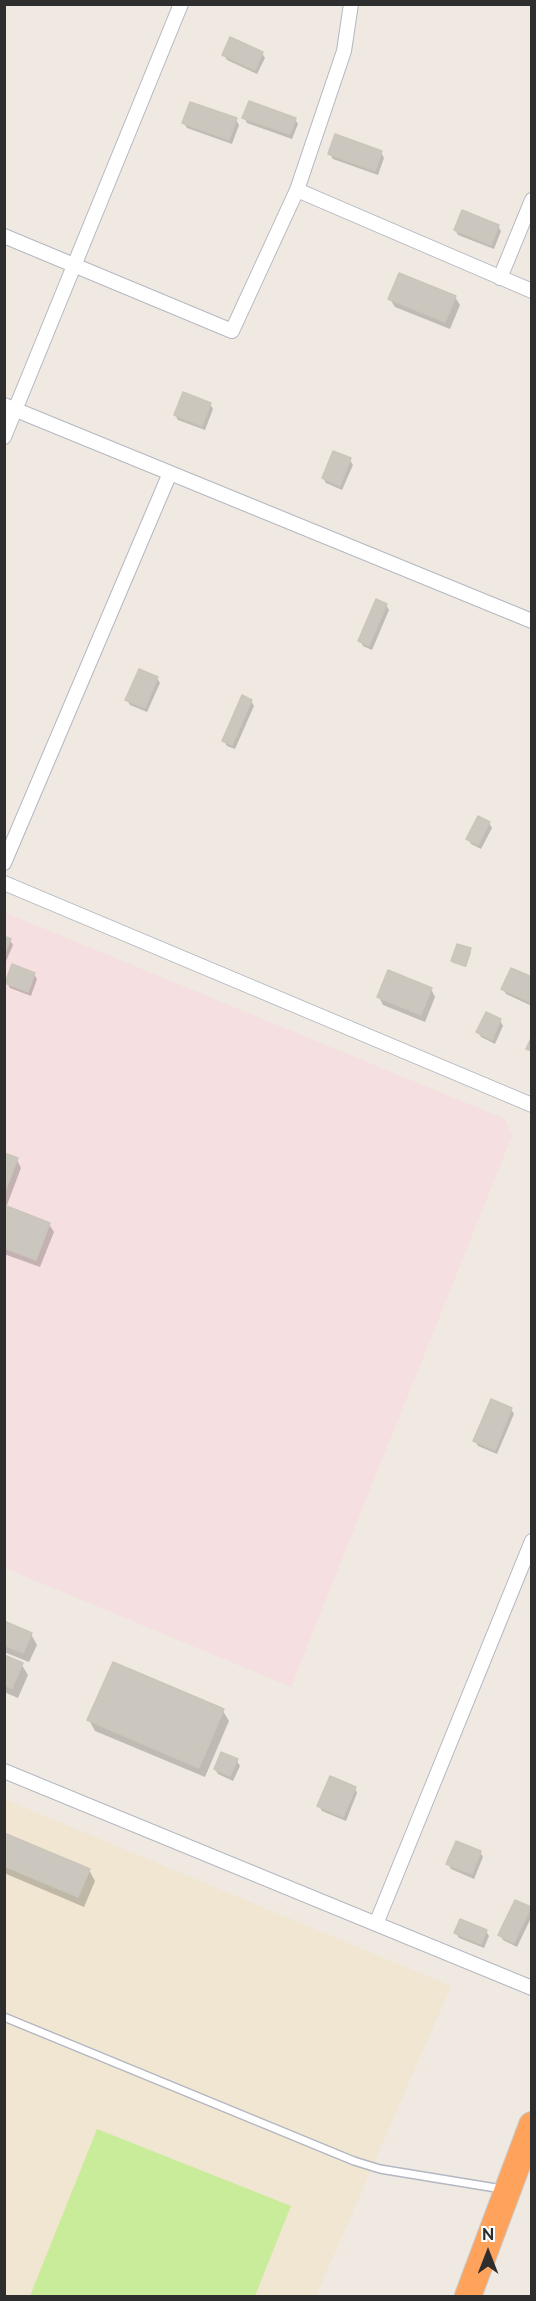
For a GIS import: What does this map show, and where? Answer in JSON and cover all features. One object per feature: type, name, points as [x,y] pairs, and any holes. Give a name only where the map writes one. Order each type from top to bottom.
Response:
[{"type":"highway","points":[[468,2296],[531,2126]]},
{"type":"street","points":[[4,437],[10,407],[75,264],[181,4]]},
{"type":"street","points":[[4,236],[232,332],[297,190],[344,51],[351,4]]},
{"type":"street","points":[[297,190],[531,291]]},
{"type":"street","points":[[500,278],[531,200]]},
{"type":"street","points":[[10,407],[531,621]]},
{"type":"street","points":[[4,863],[170,472]]},
{"type":"street","points":[[4,883],[531,1105]]},
{"type":"street","points":[[375,1924],[531,1541]]},
{"type":"street","points":[[4,1771],[531,1988]]},
{"type":"lane","points":[[4,2017],[354,2162],[380,2169],[507,2190]]},
{"type":"shaded area","points":[[4,912],[505,1119],[512,1136],[291,1687],[5,1568]]},
{"type":"shaded area","points":[[4,1799],[451,1986],[316,2296],[5,2296]]},
{"type":"green space","points":[[97,2129],[291,2206],[255,2296],[30,2296]]},
{"type":"building","points":[[230,37],[263,52],[255,70],[222,55]]},
{"type":"building","points":[[249,101],[296,118],[290,134],[242,118]]},
{"type":"building","points":[[190,102],[237,118],[229,140],[182,123]]},
{"type":"building","points":[[335,134],[382,151],[375,171],[328,154]]},
{"type":"building","points":[[462,210],[499,225],[491,245],[454,230]]},
{"type":"building","points":[[399,273],[456,296],[445,322],[388,299]]},
{"type":"building","points":[[183,392],[211,403],[202,426],[174,415]]},
{"type":"building","points":[[333,451],[351,458],[340,486],[322,478]]},
{"type":"building","points":[[376,599],[387,604],[369,646],[358,641]]},
{"type":"building","points":[[139,669],[158,677],[145,708],[125,700]]},
{"type":"building","points":[[242,695],[252,700],[232,745],[222,741]]},
{"type":"building","points":[[478,816],[490,822],[478,845],[466,839]]},
{"type":"building","points":[[4,936],[11,939],[4,955]]},
{"type":"building","points":[[457,944],[471,948],[465,966],[451,961]]},
{"type":"building","points":[[12,964],[35,973],[28,992],[5,983]]},
{"type":"building","points":[[511,968],[532,977],[532,1003],[501,989]]},
{"type":"building","points":[[388,970],[432,988],[421,1015],[377,997]]},
{"type":"building","points":[[486,1012],[501,1019],[492,1040],[476,1032]]},
{"type":"building","points":[[532,1036],[532,1051],[526,1049]]},
{"type":"building","points":[[4,1153],[18,1158],[4,1194]]},
{"type":"building","points":[[4,1205],[50,1223],[36,1260],[4,1248]]},
{"type":"building","points":[[491,1399],[512,1408],[495,1450],[473,1441]]},
{"type":"building","points":[[4,1621],[32,1633],[23,1653],[4,1645]]},
{"type":"building","points":[[4,1655],[23,1663],[12,1688],[4,1685]]},
{"type":"building","points":[[113,1662],[224,1709],[199,1768],[87,1720]]},
{"type":"building","points":[[221,1752],[238,1759],[230,1776],[214,1769]]},
{"type":"building","points":[[330,1776],[356,1787],[343,1817],[317,1806]]},
{"type":"building","points":[[4,1833],[90,1869],[78,1897],[4,1866]]},
{"type":"building","points":[[456,1841],[481,1851],[472,1874],[446,1864]]},
{"type":"building","points":[[515,1900],[531,1907],[514,1943],[498,1935]]},
{"type":"building","points":[[460,1919],[487,1930],[481,1944],[454,1933]]}]
